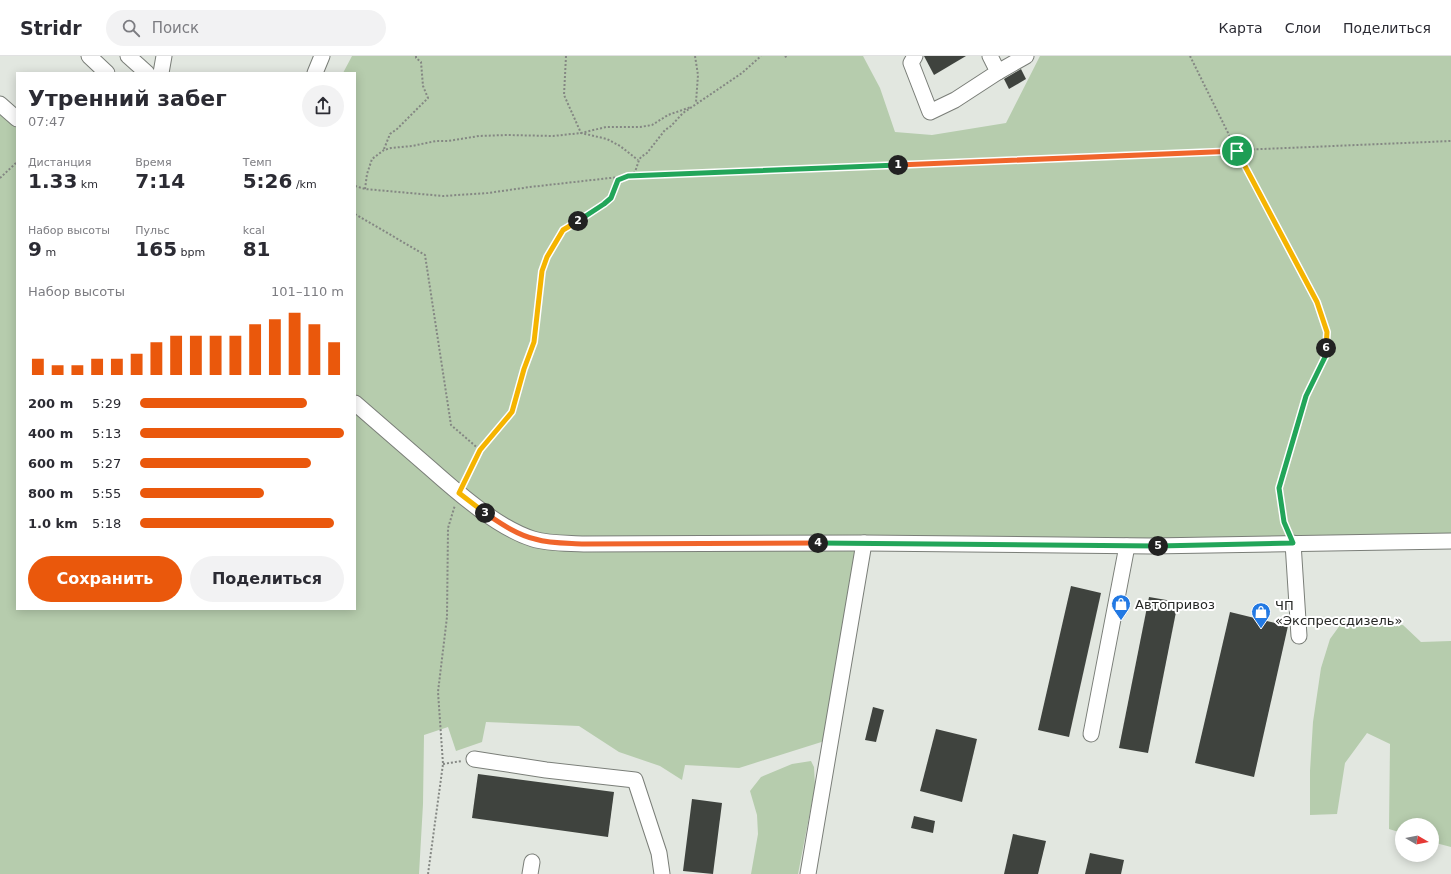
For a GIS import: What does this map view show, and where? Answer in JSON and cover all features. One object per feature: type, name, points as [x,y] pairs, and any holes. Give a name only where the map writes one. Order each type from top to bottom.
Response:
[{"type":"street","points":[[89,56],[106,72]]},
{"type":"street","points":[[128,56],[146,72]]},
{"type":"street","points":[[161,72],[164,56]]},
{"type":"street","points":[[315,72],[322,56]]},
{"type":"street","points":[[915,56],[911,63],[930,112],[954,100],[1026,56]]},
{"type":"street","points":[[990,56],[998,72]]},
{"type":"street","points":[[0,104],[16,118]]},
{"type":"street","points":[[356,404],[459,493],[487,514],[533,539],[548,542],[584,544],[864,543],[1127,546],[1451,542]]},
{"type":"street","points":[[808,874],[864,543]]},
{"type":"street","points":[[1293,543],[1299,636]]},
{"type":"street","points":[[1091,734],[1127,546]]},
{"type":"street","points":[[474,759],[546,770],[635,780],[659,853],[662,874]]},
{"type":"path","points":[[384,150],[390,134],[428,98],[423,86],[421,62],[416,58],[416,56]]},
{"type":"path","points":[[566,56],[564,95],[581,132]]},
{"type":"path","points":[[695,56],[698,75],[696,102],[698,103]]},
{"type":"path","points":[[428,874],[443,764],[438,692],[447,617],[448,528],[459,493],[480,450],[512,412],[524,369],[534,342],[542,271],[547,257],[563,230],[604,204],[613,195],[618,180],[635,172],[639,160],[647,153],[665,130],[671,126],[683,113],[742,72],[761,56]]},
{"type":"path","points":[[1190,56],[1237,151],[1317,302],[1327,332],[1326,355],[1306,396],[1279,488],[1284,522],[1293,543]]},
{"type":"path","points":[[365,189],[367,174],[372,159],[384,150],[398,146],[412,146],[436,141],[448,141],[479,136],[553,136],[606,127],[634,128],[652,125],[668,115],[692,107]]},
{"type":"path","points":[[581,132],[607,139],[620,146],[639,160]]},
{"type":"path","points":[[356,186],[365,189],[443,196],[488,193],[628,176],[1451,141]]},
{"type":"path","points":[[0,178],[16,163]]},
{"type":"path","points":[[356,215],[424,255],[451,425],[480,450]]},
{"type":"path","points":[[443,764],[474,759]]},
{"type":"green space","points":[[352,56],[863,56],[880,88],[895,132],[932,135],[1006,123],[1040,56],[1451,56],[1451,541],[864,543],[831,739],[739,768],[685,765],[682,780],[660,766],[619,752],[579,726],[486,722],[482,742],[456,751],[448,727],[424,735],[423,804],[419,874],[0,874],[0,104],[16,118],[16,610],[356,610],[356,72],[344,72]]},
{"type":"green space","points":[[1343,621],[1403,625],[1421,642],[1451,641],[1451,847],[1439,844],[1439,818],[1395,818],[1395,831],[1389,829],[1390,744],[1367,733],[1345,763],[1337,814],[1310,815],[1310,771],[1313,722],[1321,668],[1330,639]]},
{"type":"green space","points":[[811,761],[814,767],[815,786],[798,874],[751,874],[758,834],[757,815],[750,791],[761,777],[792,764]]},
{"type":"building","points":[[924,56],[966,56],[934,75]]},
{"type":"building","points":[[1021,69],[1026,79],[1009,89],[1004,79]]},
{"type":"building","points":[[1071,586],[1101,593],[1069,737],[1038,730]]},
{"type":"building","points":[[1149,597],[1178,602],[1148,753],[1119,748]]},
{"type":"building","points":[[1230,612],[1288,626],[1254,777],[1195,763]]},
{"type":"building","points":[[873,707],[884,710],[876,742],[865,740]]},
{"type":"building","points":[[936,729],[977,739],[962,802],[920,791]]},
{"type":"building","points":[[478,774],[614,792],[608,837],[472,818]]},
{"type":"building","points":[[692,799],[722,803],[713,874],[683,871]]},
{"type":"building","points":[[914,816],[935,821],[933,833],[911,828]]},
{"type":"building","points":[[1013,834],[1046,841],[1038,874],[1004,874]]},
{"type":"building","points":[[1090,853],[1124,860],[1121,874],[1085,874]]},
{"type":"place","name":"Автопривоз","points":[[1121,621]]},
{"type":"place","name":"ЧП «Экспрессдизель»","points":[[1261,629]]},
{"type":"route","points":[[1237,151],[1317,302],[1327,332],[1326,355],[1306,396],[1279,488],[1284,522],[1293,543],[1151,546],[864,543],[584,544],[548,542],[533,539],[510,528],[487,514],[459,493],[480,450],[512,412],[524,369],[534,342],[542,271],[547,257],[563,230],[611,198],[618,180],[628,176],[1237,151]]}]
